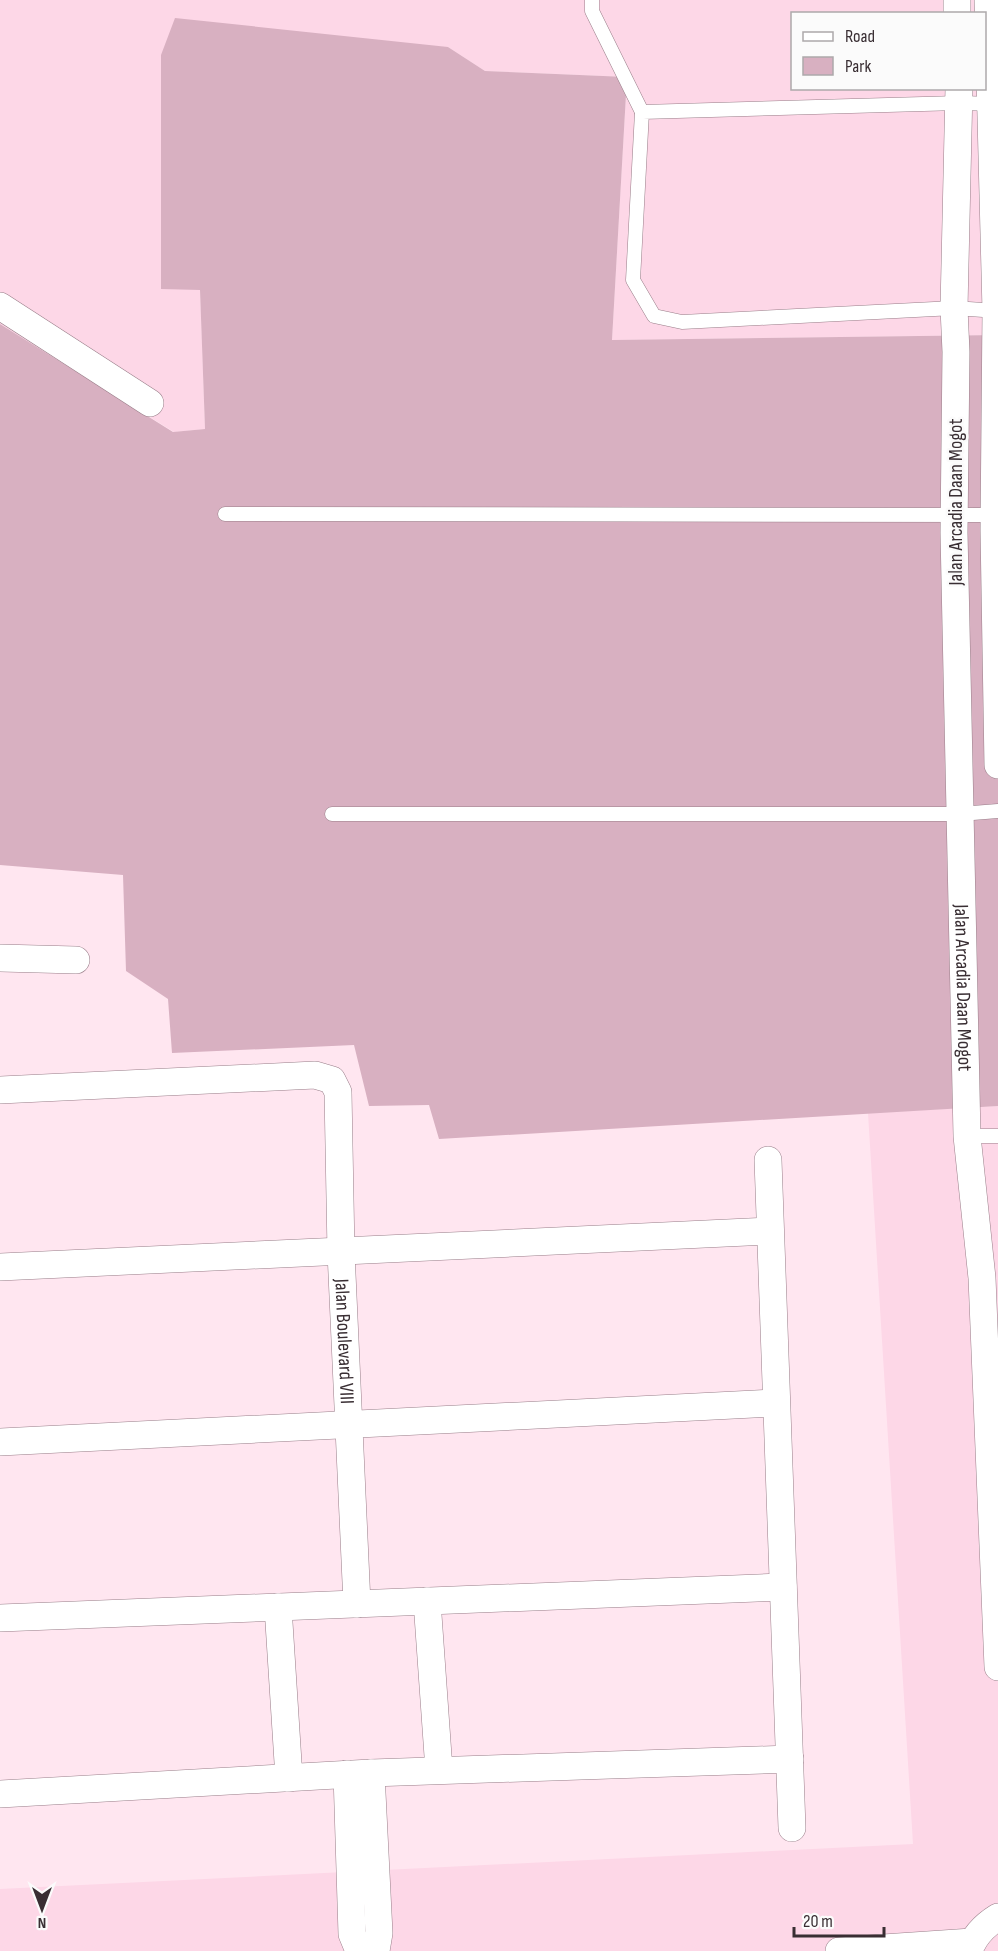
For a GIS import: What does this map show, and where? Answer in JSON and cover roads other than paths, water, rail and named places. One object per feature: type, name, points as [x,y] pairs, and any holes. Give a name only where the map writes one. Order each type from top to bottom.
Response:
[{"type":"street","name":"Jalan Arcadia Daan Mogot","points":[[988,0],[993,104],[997,311],[998,765]]},
{"type":"street","name":"Jalan Arcadia Daan Mogot","points":[[959,96],[954,308],[956,352],[954,514],[967,1136],[982,1278],[998,1666]]},
{"type":"street","points":[[0,306],[150,403]]},
{"type":"street","points":[[0,958],[76,960]]},
{"type":"street","name":"Jalan Boulevard VIII","points":[[0,1090],[315,1075],[332,1080],[338,1092],[347,1424],[357,1604]]},
{"type":"street","points":[[768,1160],[792,1828]]},
{"type":"street","points":[[0,1267],[770,1231]]},
{"type":"street","points":[[0,1442],[777,1403]]},
{"type":"street","points":[[0,1618],[783,1587]]},
{"type":"street","points":[[426,1601],[439,1770]]},
{"type":"street","points":[[278,1607],[289,1778]]},
{"type":"street","points":[[0,1794],[359,1773],[790,1759]]},
{"type":"street","points":[[359,1773],[364,1879],[378,1942]]},
{"type":"street","points":[[355,1943],[364,1879]]},
{"type":"street","points":[[839,1951],[970,1947],[987,1923],[998,1917]]},
{"type":"lane","points":[[592,0],[592,11],[642,112],[633,280],[654,316],[682,322],[954,308],[997,311]]},
{"type":"lane","points":[[642,112],[959,96],[993,104]]},
{"type":"lane","points":[[225,513],[996,515]]},
{"type":"lane","points":[[332,814],[960,814],[998,811]]},
{"type":"lane","points":[[967,1136],[998,1136]]}]
